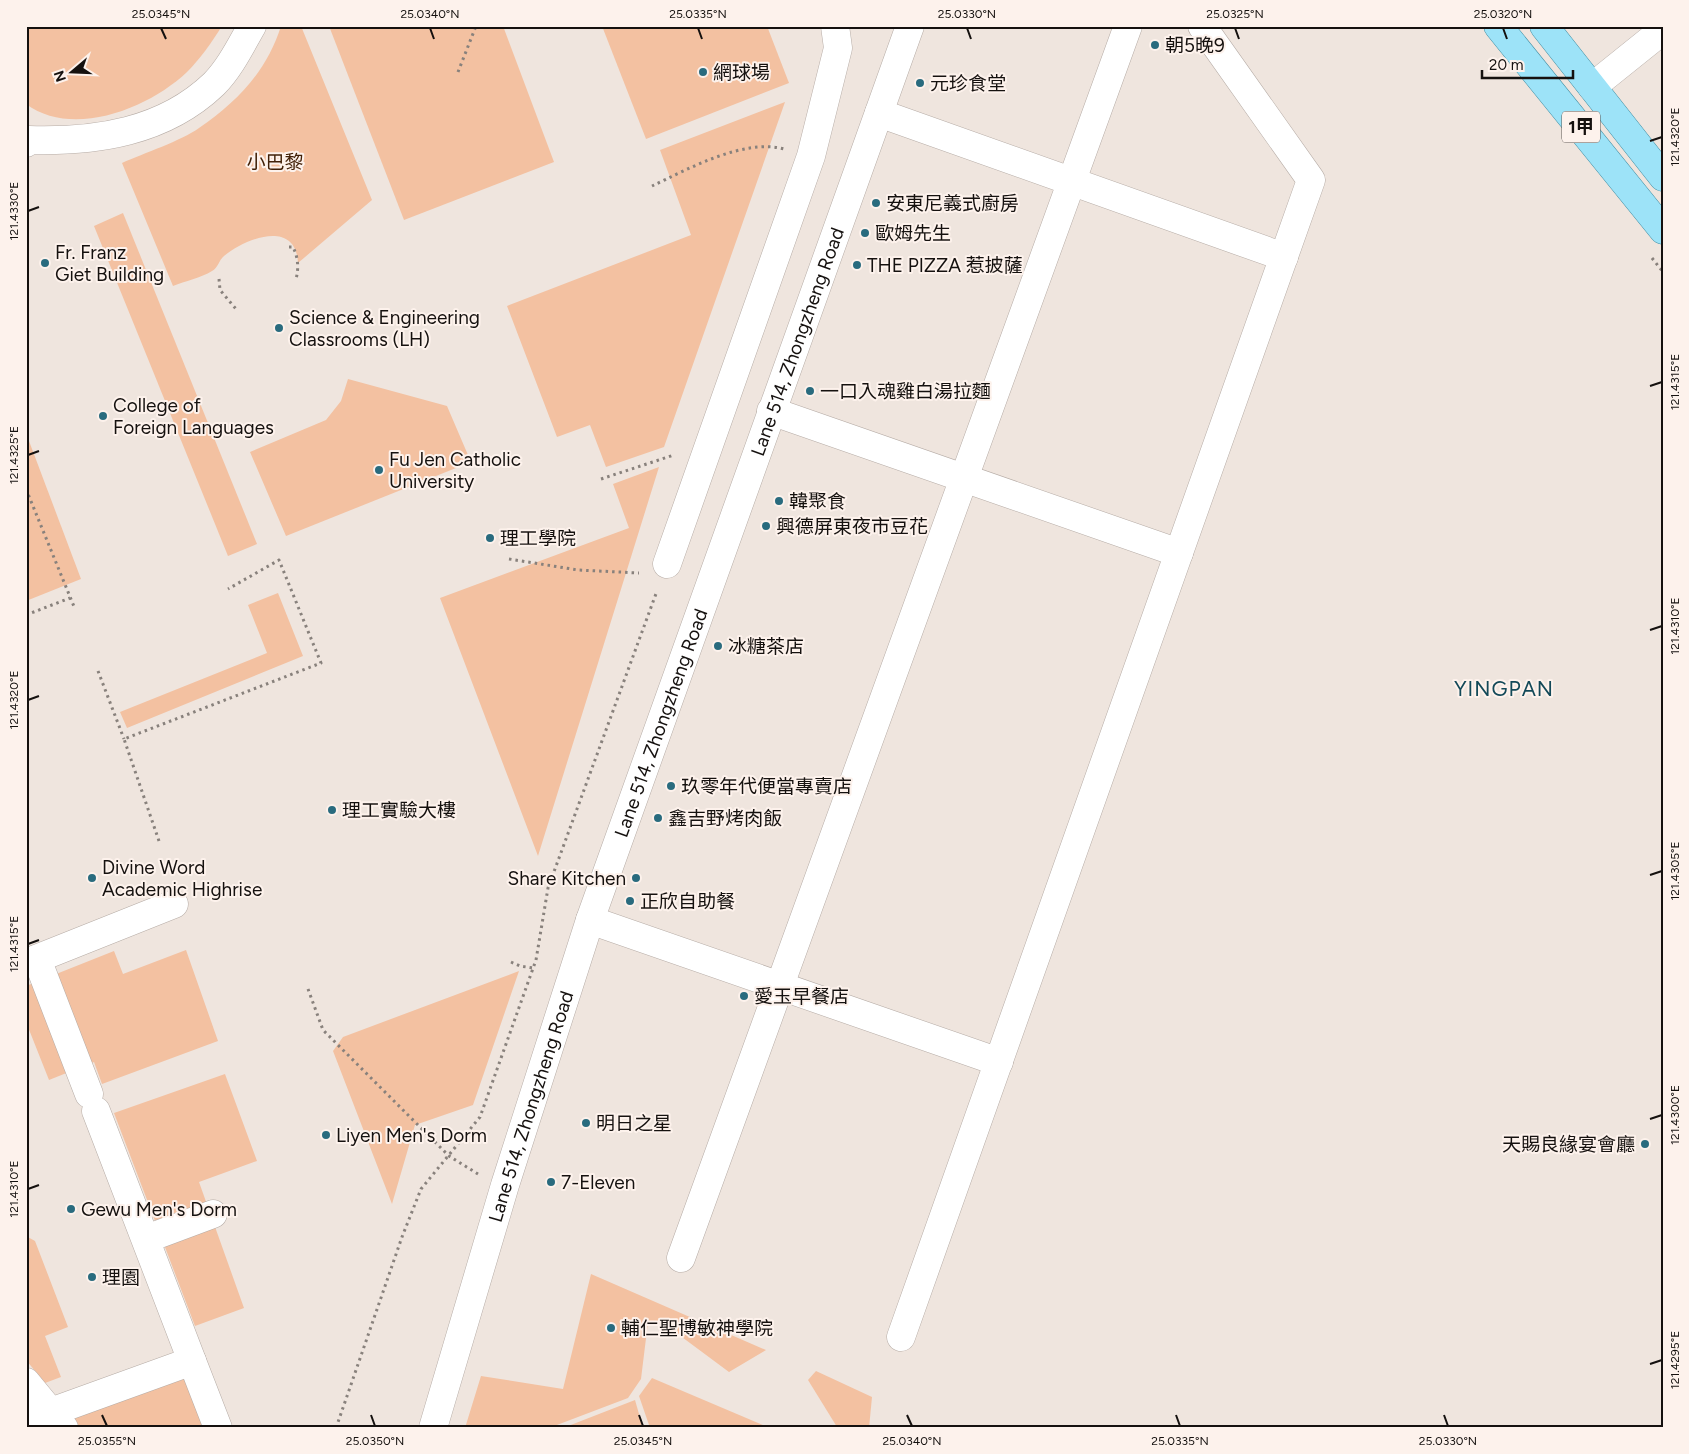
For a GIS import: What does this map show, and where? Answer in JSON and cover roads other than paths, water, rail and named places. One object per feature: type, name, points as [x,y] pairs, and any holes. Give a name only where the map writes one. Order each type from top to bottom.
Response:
[{"type":"main road","name":"1甲","points":[[1498,26],[1663,230]]},
{"type":"main road","name":"1甲","points":[[1544,26],[1663,177]]},
{"type":"street","points":[[27,141],[69,142],[116,136],[185,108],[215,83],[252,26]]},
{"type":"street","points":[[665,569],[811,156],[838,48],[835,26]]},
{"type":"street","name":"Lane 514, Zhongzheng Road","points":[[433,1428],[505,1185],[590,920],[910,26]]},
{"type":"street","points":[[681,1258],[1128,26]]},
{"type":"street","points":[[901,1338],[1311,180],[1202,26]]},
{"type":"street","points":[[1592,87],[1663,30]]},
{"type":"street","points":[[879,113],[1284,258]]},
{"type":"street","points":[[771,411],[1179,553]]},
{"type":"street","points":[[185,900],[32,961],[92,1103],[218,1428]]},
{"type":"street","points":[[590,920],[999,1062]]},
{"type":"street","points":[[146,1239],[213,1214]]},
{"type":"street","points":[[26,1382],[47,1420],[192,1361]]},
{"type":"place","name":"朝5晚9","points":[[1155,45]]},
{"type":"place","name":"網球場","points":[[703,72]]},
{"type":"place","name":"元珍食堂","points":[[920,83]]},
{"type":"place","name":"安東尼義式廚房","points":[[876,203]]},
{"type":"place","name":"歐姆先生","points":[[865,233]]},
{"type":"place","name":"Fr. Franz Giet Building","points":[[45,263]]},
{"type":"place","name":"THE PIZZA 惹披薩","points":[[857,265]]},
{"type":"place","name":"Science & Engineering Classrooms (LH)","points":[[279,328]]},
{"type":"place","name":"一口入魂雞白湯拉麵","points":[[810,391]]},
{"type":"place","name":"College of Foreign Languages","points":[[103,416]]},
{"type":"place","name":"Fu Jen Catholic University","points":[[379,470]]},
{"type":"place","name":"韓聚食","points":[[779,501]]},
{"type":"place","name":"興德屏東夜市豆花","points":[[766,526]]},
{"type":"place","name":"理工學院","points":[[490,538]]},
{"type":"place","name":"冰糖茶店","points":[[718,646]]},
{"type":"place","name":"玖零年代便當專賣店","points":[[671,786]]},
{"type":"place","name":"理工實驗大樓","points":[[332,810]]},
{"type":"place","name":"鑫吉野烤肉飯","points":[[658,818]]},
{"type":"place","name":"Divine Word Academic Highrise","points":[[92,878]]},
{"type":"place","name":"Share Kitchen","points":[[636,878]]},
{"type":"place","name":"正欣自助餐","points":[[630,901]]},
{"type":"place","name":"愛玉早餐店","points":[[744,996]]},
{"type":"place","name":"明日之星","points":[[586,1123]]},
{"type":"place","name":"Liyen Men's Dorm","points":[[326,1135]]},
{"type":"place","name":"天賜良緣宴會廳","points":[[1645,1144]]},
{"type":"place","name":"7-Eleven","points":[[551,1182]]},
{"type":"place","name":"Gewu Men's Dorm","points":[[71,1209]]},
{"type":"place","name":"理園","points":[[92,1277]]},
{"type":"place","name":"輔仁聖博敏神學院","points":[[611,1328]]},
{"type":"district","name":"YINGPAN","points":[[1504,688]]},
{"type":"park label","name":"小巴黎","points":[[275,162]]}]
